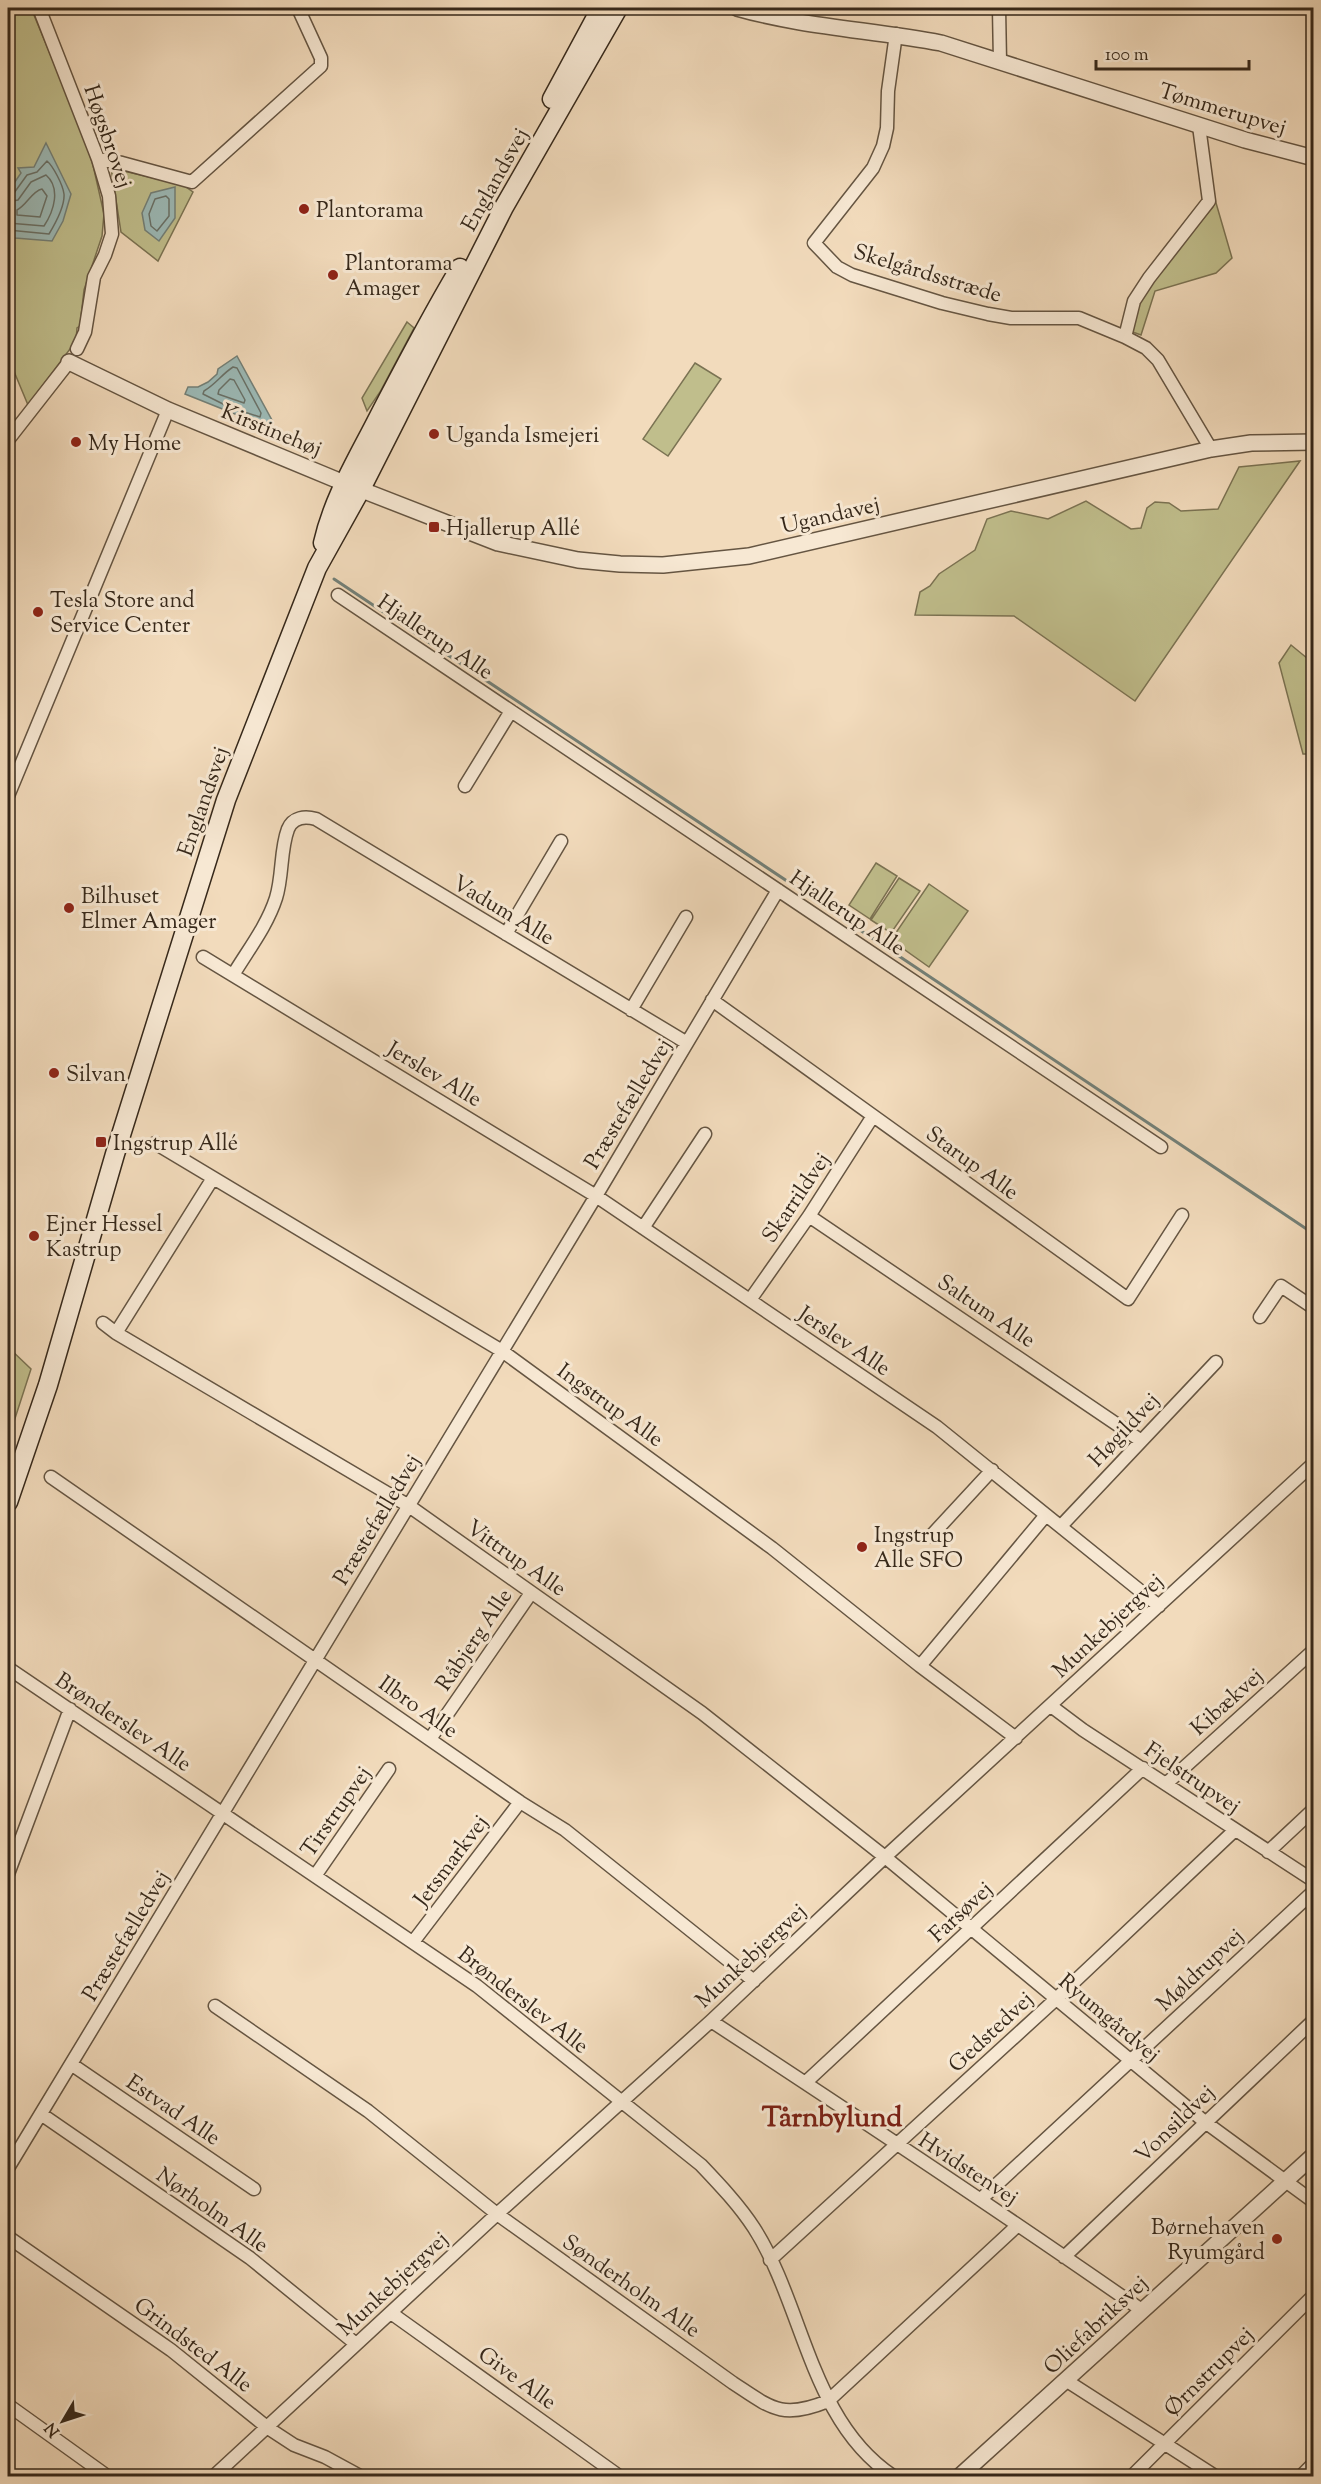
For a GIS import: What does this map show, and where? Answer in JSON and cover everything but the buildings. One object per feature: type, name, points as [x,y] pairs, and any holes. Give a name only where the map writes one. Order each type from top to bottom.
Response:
[{"type":"main road","name":"Englandsvej","points":[[8,1502],[55,1363],[115,1154],[222,811],[316,568],[429,322],[486,225],[601,8]]},
{"type":"main road","name":"Englandsvej","points":[[352,486],[504,207],[618,8]]},
{"type":"street","name":"Høgsbrovej","points":[[39,8],[98,159],[109,196],[112,234],[94,277],[85,332],[73,355]]},
{"type":"street","points":[[98,159],[122,163],[192,182],[321,66],[321,58],[298,8]]},
{"type":"street","name":"Tømmerupvej","points":[[736,8],[799,22],[896,34],[941,43],[1199,126],[1314,158]]},
{"type":"street","points":[[999,8],[1000,62]]},
{"type":"street","name":"Skelgårdsstræde","points":[[896,34],[888,91],[887,128],[883,146],[873,168],[814,243],[837,267],[852,275],[931,299],[999,316],[1079,318],[1125,337],[1146,348],[1158,360],[1211,449]]},
{"type":"street","points":[[1125,337],[1134,301],[1209,201],[1199,126]]},
{"type":"street","points":[[8,440],[73,355]]},
{"type":"street","name":"Kirstinehøj","points":[[73,355],[168,411],[352,486]]},
{"type":"street","points":[[8,796],[168,411]]},
{"type":"street","name":"Ugandavej","points":[[352,486],[498,543],[538,553],[588,561],[663,565],[749,556],[1211,449],[1262,443],[1314,442]]},
{"type":"street","name":"Hjallerup Alle","points":[[338,595],[1161,1147]]},
{"type":"street","points":[[465,786],[511,711]]},
{"type":"street","name":"Vadum Alle","points":[[233,975],[264,924],[276,897],[288,829],[298,818],[308,817],[315,819],[687,1044]]},
{"type":"street","points":[[506,934],[561,841]]},
{"type":"street","name":"Præstefælledvej","points":[[8,2168],[596,1196],[778,890]]},
{"type":"street","points":[[631,1010],[686,917]]},
{"type":"street","name":"Jerslev Alle","points":[[203,957],[596,1196],[750,1300],[937,1427],[1159,1606]]},
{"type":"street","name":"Starup Alle","points":[[712,1000],[1128,1299],[1182,1215]]},
{"type":"street","name":"Skarrildvej","points":[[750,1300],[809,1216],[873,1116]]},
{"type":"street","points":[[643,1228],[705,1134]]},
{"type":"street","name":"Ingstrup Alle","points":[[155,1143],[502,1351],[772,1548],[920,1666],[1016,1738]]},
{"type":"street","points":[[116,1333],[213,1178]]},
{"type":"street","name":"Saltum Alle","points":[[809,1216],[1140,1440]]},
{"type":"street","points":[[1260,1317],[1281,1286],[1314,1308]]},
{"type":"street","name":"Vittrup Alle","points":[[103,1323],[116,1333],[409,1506],[702,1713],[885,1857]]},
{"type":"street","name":"Høgildvej","points":[[1061,1526],[1216,1362]]},
{"type":"street","name":"Munkebjergvej","points":[[214,2476],[497,2214],[711,2021],[885,1857],[1314,1463]]},
{"type":"street","points":[[931,1536],[992,1470]]},
{"type":"street","name":"Ilbro Alle","points":[[51,1477],[520,1802],[565,1830],[754,1981]]},
{"type":"street","points":[[920,1666],[1046,1515]]},
{"type":"street","name":"Råbjerg Alle","points":[[430,1739],[531,1593]]},
{"type":"street","name":"Kibækvej","points":[[1167,1783],[1314,1650]]},
{"type":"street","name":"Brønderslev Alle","points":[[8,1668],[477,1986],[701,2165],[723,2188],[754,2229],[770,2260],[828,2401],[858,2444],[882,2469],[893,2476]]},
{"type":"street","name":"Fjelstrupvej","points":[[1051,1706],[1314,1881]]},
{"type":"street","points":[[8,1874],[70,1709]]},
{"type":"street","name":"Tirstrupvej","points":[[315,1876],[389,1768]]},
{"type":"street","name":"Farsøvej","points":[[806,2083],[1143,1768]]},
{"type":"street","name":"Jetsmarkvej","points":[[413,1942],[520,1802]]},
{"type":"street","points":[[1268,1852],[1314,1809]]},
{"type":"street","name":"Gedstedvej","points":[[770,2260],[1056,1999],[1235,1830]]},
{"type":"street","name":"Ryumgårdvej","points":[[885,1857],[1205,2122],[1284,2183],[1314,2202]]},
{"type":"street","name":"Møldrupvej","points":[[981,2199],[1314,1891]]},
{"type":"street","name":"Sønderholm Alle","points":[[215,2006],[368,2111],[497,2214],[733,2383],[772,2408],[791,2410],[812,2407],[828,2401],[1018,2225]]},
{"type":"street","name":"Vonsildvej","points":[[1064,2257],[1314,2020]]},
{"type":"street","name":"Hvidstenvej","points":[[711,2021],[981,2199],[1143,2311]]},
{"type":"street","name":"Estvad Alle","points":[[71,2064],[254,2189]]},
{"type":"street","name":"Nørholm Alle","points":[[41,2114],[250,2258],[356,2344]]},
{"type":"street","name":"Oliefabriksvej","points":[[960,2476],[1314,2155]]},
{"type":"street","name":"Grindsted Alle","points":[[8,2237],[171,2350],[268,2428],[294,2445],[325,2457],[360,2476]]},
{"type":"street","name":"Ørnstrupvej","points":[[1132,2476],[1314,2295]]},
{"type":"street","name":"Give Alle","points":[[392,2313],[618,2476]]},
{"type":"street","points":[[1067,2381],[1215,2476]]},
{"type":"street","points":[[8,2405],[107,2476]]},
{"type":"street","points":[[1301,2476],[1314,2463]]},
{"type":"shaded area","points":[[8,8],[31,8],[81,128],[93,165],[104,214],[102,236],[84,290],[76,341],[28,405],[8,357]]},
{"type":"shaded area","points":[[111,168],[183,185],[193,192],[158,261],[121,232]]},
{"type":"shaded area","points":[[1214,196],[1232,258],[1216,273],[1155,291],[1141,335],[1130,331],[1138,305],[1153,279],[1213,207]]},
{"type":"shaded area","points":[[407,322],[414,328],[380,392],[367,411],[362,398]]},
{"type":"shaded area","points":[[695,363],[721,379],[668,456],[643,439]]},
{"type":"shaded area","points":[[1300,461],[1135,701],[1014,616],[915,615],[920,592],[930,586],[939,574],[975,550],[987,519],[1011,511],[1048,519],[1086,501],[1131,529],[1141,528],[1147,508],[1155,502],[1169,503],[1181,511],[1218,509],[1239,467]]},
{"type":"shaded area","points":[[1291,645],[1313,663],[1313,754],[1303,754],[1279,663]]},
{"type":"shaded area","points":[[876,863],[897,876],[870,919],[849,905]]},
{"type":"shaded area","points":[[899,878],[920,891],[891,933],[871,920]]},
{"type":"shaded area","points":[[929,884],[968,911],[929,967],[891,940]]},
{"type":"shaded area","points":[[8,1347],[31,1369],[8,1440]]},
{"type":"water","points":[[46,143],[71,194],[63,221],[52,241],[15,238],[8,235],[8,192],[21,173],[18,168],[34,167]]},
{"type":"water","points":[[175,187],[175,218],[159,241],[145,230],[142,213],[151,193]]},
{"type":"water","points":[[237,356],[273,422],[265,426],[185,394],[188,387],[198,387],[208,382],[217,374],[218,369]]},
{"type":"waterway","points":[[334,579],[850,923]]},
{"type":"waterway","points":[[857,928],[1314,1234]]},
{"type":"place","name":"Plantorama","points":[[304,209]]},
{"type":"place","name":"Plantorama Amager","points":[[333,275]]},
{"type":"place","name":"Uganda Ismejeri","points":[[434,434]]},
{"type":"place","name":"My Home","points":[[76,442]]},
{"type":"place","name":"Hjallerup Allé","points":[[434,527]]},
{"type":"place","name":"Tesla Store and Service Center","points":[[38,612]]},
{"type":"place","name":"Bilhuset Elmer Amager","points":[[69,908]]},
{"type":"place","name":"Silvan","points":[[54,1073]]},
{"type":"place","name":"Ingstrup Allé","points":[[101,1142]]},
{"type":"place","name":"Ejner Hessel Kastrup","points":[[34,1236]]},
{"type":"place","name":"Ingstrup Alle SFO","points":[[862,1547]]},
{"type":"place","name":"Børnehaven Ryumgård","points":[[1277,2239]]},
{"type":"district","name":"Tårnbylund","points":[[832,2116]]}]
